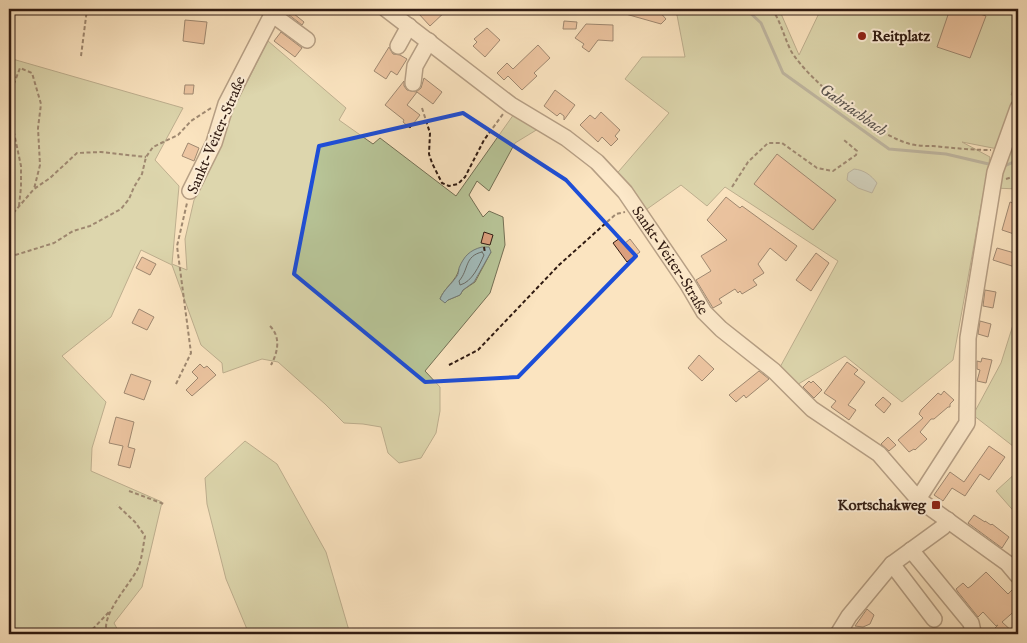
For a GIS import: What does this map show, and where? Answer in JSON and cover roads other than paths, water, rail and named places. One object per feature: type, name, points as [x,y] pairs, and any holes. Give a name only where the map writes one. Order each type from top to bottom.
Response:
[{"type":"street","points":[[274,12],[307,40]]},
{"type":"street","name":"Sankt-Veiter-Straße","points":[[190,191],[214,143],[226,107],[274,12]]},
{"type":"street","points":[[398,46],[399,15]]},
{"type":"street","name":"Sankt-Veiter-Straße","points":[[399,15],[428,41],[511,105],[566,138],[597,162],[625,192],[687,283],[704,312],[720,329],[774,370],[812,409],[879,454],[918,499],[1006,564],[1018,576]]},
{"type":"street","points":[[413,82],[415,66],[428,41]]},
{"type":"street","points":[[918,499],[966,423],[968,338],[1000,160],[1018,108]]},
{"type":"street","points":[[838,634],[849,616],[892,564],[943,527],[948,520]]},
{"type":"street","points":[[911,550],[971,623],[972,634]]},
{"type":"street","points":[[892,564],[934,619]]},
{"type":"water","points":[[854,169],[867,173],[877,183],[872,193],[858,188],[847,180],[848,173]]},
{"type":"water","points":[[482,247],[489,247],[491,252],[474,282],[463,290],[460,295],[445,303],[440,299],[457,275],[463,260],[468,254]]},
{"type":"waterway","name":"Gabriachbach","points":[[746,9],[761,23],[783,73],[889,149],[946,154],[993,165]]},
{"type":"waterway","name":"Gabriachbach","points":[[1002,167],[1018,160]]},
{"type":"place","name":"Reitplatz","points":[[862,36]]},
{"type":"place","name":"Kortschakweg","points":[[936,505]]}]
